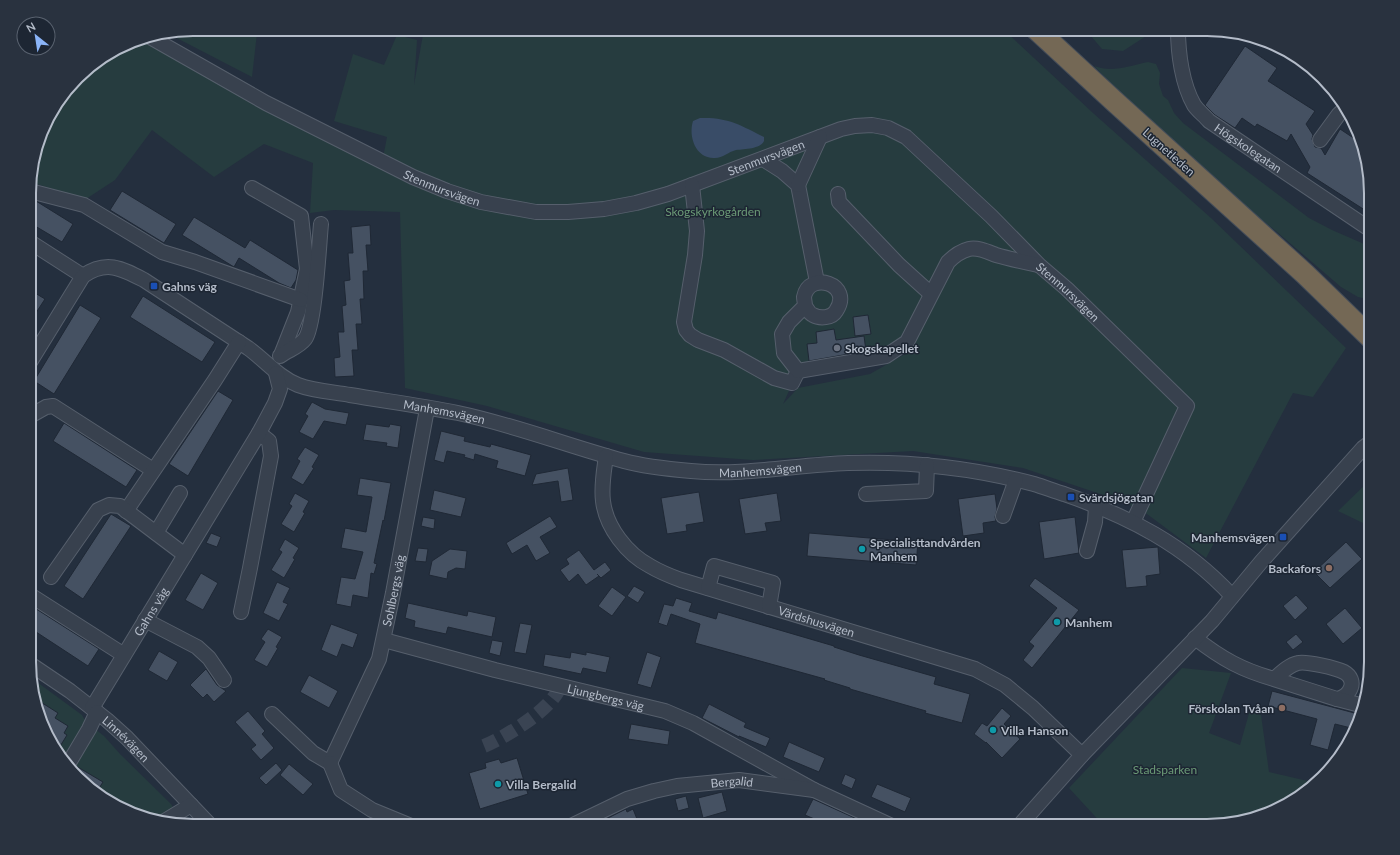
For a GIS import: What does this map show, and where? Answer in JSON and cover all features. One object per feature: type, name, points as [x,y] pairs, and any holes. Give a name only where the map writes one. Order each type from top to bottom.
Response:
[{"type":"highway","name":"Lugnetleden","points":[[1043,36],[1114,102],[1305,274],[1364,331]]},
{"type":"highway","name":"Lugnetleden","points":[[1305,274],[1364,318]]},
{"type":"street","name":"Högskolegatan","points":[[1178,36],[1178,48],[1186,86],[1195,106],[1209,121],[1364,225]]},
{"type":"street","name":"Stenmursvägen","points":[[156,40],[266,103],[392,166],[447,191],[481,202],[536,212],[568,212],[604,209],[636,202],[668,194],[841,129],[872,125],[888,128],[906,137],[991,216],[1039,265],[1067,289],[1187,406],[1133,522]]},
{"type":"street","points":[[1320,140],[1342,112]]},
{"type":"street","points":[[817,282],[798,185],[820,137]]},
{"type":"street","points":[[763,159],[782,170],[798,185]]},
{"type":"street","points":[[692,185],[697,230],[695,255],[684,322],[686,330],[698,340],[724,350],[774,378],[792,383],[798,371]]},
{"type":"street","points":[[252,188],[301,216],[307,269],[301,300],[292,329],[281,355],[273,369]]},
{"type":"street","points":[[36,193],[84,205],[162,252],[195,262],[301,300]]},
{"type":"street","points":[[838,194],[840,202],[899,265],[931,294]]},
{"type":"street","points":[[281,355],[303,341],[308,334],[312,315],[321,224]]},
{"type":"street","points":[[36,249],[83,276],[36,352]]},
{"type":"street","points":[[798,371],[886,356],[906,342],[948,262],[957,254],[970,249],[983,250],[995,255],[1039,265]]},
{"type":"street","name":"Manhemsvägen","points":[[83,276],[91,270],[102,267],[126,270],[144,280],[239,342],[260,357],[273,369],[304,387],[458,413],[500,423],[606,456],[648,466],[693,471],[721,472],[767,470],[850,463],[927,465],[967,469],[1036,484],[1096,506],[1154,533],[1190,557],[1217,580],[1232,596]]},
{"type":"street","points":[[817,282],[829,283],[838,290],[840,302],[835,313],[824,318],[813,315],[805,306],[804,296],[809,287],[817,282]]},
{"type":"street","points":[[798,371],[784,353],[782,334],[789,322],[805,306]]},
{"type":"street","points":[[126,511],[239,342]]},
{"type":"street","name":"Gahns väg","points":[[70,761],[89,729],[95,710],[124,655],[259,433],[275,403],[280,389],[273,369]]},
{"type":"street","points":[[36,413],[46,407],[53,406],[153,470]]},
{"type":"street","name":"Sohlbergs väg","points":[[330,763],[376,667],[384,640],[428,409]]},
{"type":"street","points":[[241,612],[271,456],[269,441],[259,433]]},
{"type":"street","points":[[1025,819],[1082,755],[1212,621],[1232,596],[1364,448]]},
{"type":"street","name":"Värdshusvägen","points":[[606,456],[603,481],[604,508],[615,533],[636,557],[649,566],[681,580],[975,669],[1005,685],[1033,708],[1082,755]]},
{"type":"street","points":[[866,494],[926,491],[927,465]]},
{"type":"street","points":[[1003,516],[1016,480]]},
{"type":"street","points":[[156,533],[180,493]]},
{"type":"street","points":[[51,577],[98,510],[109,505],[120,506],[185,555]]},
{"type":"street","points":[[1086,551],[1096,522],[1096,506]]},
{"type":"street","points":[[708,588],[714,566],[773,583],[769,607]]},
{"type":"street","points":[[36,599],[124,655]]},
{"type":"street","points":[[145,620],[197,647],[209,658],[224,680]]},
{"type":"street","points":[[1195,638],[1221,658],[1244,669],[1359,705]]},
{"type":"street","name":"Ljungbergs väg","points":[[384,640],[523,677],[665,711],[693,723],[814,790]]},
{"type":"street","points":[[1274,679],[1288,667],[1297,663],[1308,663],[1345,672],[1350,679],[1351,686],[1349,692],[1344,697],[1337,699]]},
{"type":"street","name":"Linnévägen","points":[[36,668],[95,710],[127,738],[205,819]]},
{"type":"street","points":[[272,714],[313,752],[330,763],[341,790],[372,810],[393,819]]},
{"type":"street","name":"Bergalid","points":[[586,819],[627,799],[677,786],[739,780],[814,790],[877,819]]},
{"type":"street","points":[[170,818],[191,805]]},
{"type":"green space","points":[[257,36],[252,77],[174,37]]},
{"type":"green space","name":"Skogskyrkogården","points":[[397,36],[417,40],[414,85],[423,36],[1010,36],[1093,113],[1211,218],[1346,348],[1313,397],[1293,393],[1206,558],[1147,514],[1124,502],[1023,468],[913,451],[753,460],[644,452],[487,406],[405,388],[400,212],[334,210],[310,213],[313,163],[264,144],[214,177],[152,130],[115,180],[86,199],[36,184],[37,172],[44,142],[52,123],[68,97],[97,68],[123,52],[148,42],[271,113],[381,168],[387,137],[334,121],[353,54],[384,65]],"holes":[[[901,343],[907,353],[870,374],[798,388],[783,404],[798,371],[886,356]]]},
{"type":"green space","points":[[1091,36],[1146,36],[1123,51],[1102,49]]},
{"type":"green space","points":[[1148,62],[1156,64],[1160,73],[1159,84],[1163,96],[1168,100],[1174,113],[1183,123],[1309,218],[1364,244],[1364,298],[1358,297],[1341,287],[1245,206],[1133,106],[1094,66],[1107,69],[1127,67]]},
{"type":"green space","points":[[1364,486],[1364,524],[1338,511]]},
{"type":"green space","name":"Stadsparken","points":[[1182,668],[1231,673],[1209,733],[1240,745],[1250,710],[1261,715],[1269,772],[1309,781],[1286,798],[1258,811],[1218,819],[1098,819],[1069,788]]},
{"type":"green space","points":[[37,682],[82,715],[86,722],[104,736],[120,754],[171,804],[174,809],[162,816],[142,811],[114,798],[89,780],[68,758],[52,732],[44,713]]},
{"type":"water","points":[[700,118],[726,120],[764,137],[764,141],[759,146],[736,150],[718,158],[708,157],[698,151],[693,140],[693,121]]},
{"type":"building","points":[[1245,46],[1277,68],[1268,81],[1315,111],[1306,124],[1313,135],[1312,139],[1315,147],[1321,148],[1325,155],[1340,129],[1355,139],[1363,172],[1364,210],[1307,173],[1310,167],[1291,134],[1287,141],[1257,124],[1255,127],[1242,118],[1235,128],[1215,115],[1205,105]]},
{"type":"building","points":[[122,191],[176,224],[164,243],[110,210]]},
{"type":"building","points":[[36,201],[73,224],[62,242],[36,227]]},
{"type":"building","points":[[194,217],[245,248],[250,240],[298,270],[296,280],[291,288],[279,283],[239,258],[234,267],[182,235]]},
{"type":"building","points":[[370,225],[371,245],[366,245],[368,271],[363,271],[364,299],[360,299],[362,324],[356,324],[358,350],[352,350],[354,376],[335,377],[334,358],[340,357],[338,332],[344,332],[342,306],[346,305],[344,281],[350,280],[348,253],[353,253],[351,227]]},
{"type":"building","points":[[36,294],[45,299],[36,313]]},
{"type":"building","points":[[143,296],[215,342],[202,362],[130,317]]},
{"type":"building","points":[[80,305],[101,318],[54,394],[36,382],[36,378]]},
{"type":"building","points":[[868,315],[871,334],[855,336],[853,317]]},
{"type":"building","name":"Skogskapellet","points":[[834,329],[836,340],[864,336],[866,351],[809,361],[807,344],[817,343],[816,332]]},
{"type":"building","points":[[218,391],[233,400],[188,476],[169,464]]},
{"type":"building","points":[[312,402],[325,409],[349,413],[346,425],[324,421],[313,439],[299,432],[308,416],[305,414]]},
{"type":"building","points":[[64,423],[137,470],[126,487],[53,441]]},
{"type":"building","points":[[366,424],[389,427],[390,424],[401,426],[398,448],[386,446],[387,443],[363,440]]},
{"type":"building","points":[[441,431],[465,437],[464,441],[490,447],[491,444],[531,455],[525,476],[496,468],[498,461],[475,454],[474,460],[464,457],[465,455],[447,451],[444,463],[434,460]]},
{"type":"building","points":[[305,447],[319,455],[312,467],[314,468],[303,485],[291,478],[300,461],[297,459]]},
{"type":"building","points":[[568,468],[573,500],[561,502],[558,481],[532,485],[536,474]]},
{"type":"building","points":[[360,478],[391,483],[374,563],[377,564],[374,574],[371,573],[368,598],[353,595],[351,607],[336,604],[341,577],[355,579],[363,552],[341,548],[345,528],[366,532],[372,497],[357,495]]},
{"type":"building","points":[[434,490],[466,498],[461,517],[430,510]]},
{"type":"building","points":[[699,492],[704,522],[686,525],[687,531],[667,534],[661,498]]},
{"type":"building","points":[[295,493],[309,501],[303,512],[305,513],[294,532],[281,524],[292,506],[289,504]]},
{"type":"building","points":[[777,493],[781,521],[765,523],[767,531],[745,534],[739,499]]},
{"type":"building","points":[[995,494],[997,509],[995,517],[996,521],[983,523],[984,533],[963,536],[958,499]]},
{"type":"building","points":[[111,514],[131,526],[83,599],[64,586]]},
{"type":"building","points":[[550,516],[557,527],[540,537],[550,553],[536,561],[527,545],[512,554],[506,543]]},
{"type":"building","points":[[423,517],[435,519],[434,529],[421,526]]},
{"type":"building","points":[[1075,517],[1079,553],[1044,559],[1039,522]]},
{"type":"building","points":[[211,533],[221,537],[217,547],[206,543]]},
{"type":"building","name":"Specialisttandvården Manhem","points":[[809,533],[918,542],[916,565],[807,556]]},
{"type":"building","points":[[285,539],[299,548],[293,558],[295,559],[284,578],[271,570],[282,552],[279,550]]},
{"type":"building","points":[[1346,542],[1362,559],[1330,588],[1314,572]]},
{"type":"building","points":[[1158,547],[1160,574],[1146,576],[1147,586],[1126,588],[1122,550]]},
{"type":"building","points":[[418,548],[428,549],[426,562],[415,561]]},
{"type":"building","points":[[450,549],[467,551],[465,569],[456,568],[448,572],[447,579],[429,575],[432,561]]},
{"type":"building","points":[[579,550],[594,570],[605,562],[611,570],[601,578],[599,576],[586,585],[578,574],[569,582],[560,570],[569,564],[566,559]]},
{"type":"building","points":[[201,573],[218,583],[203,610],[185,600]]},
{"type":"building","name":"Manhem","points":[[1035,578],[1079,610],[1032,668],[1023,660],[1034,646],[1029,642],[1057,608],[1029,586]]},
{"type":"building","points":[[277,582],[290,588],[283,602],[288,604],[279,621],[263,613]]},
{"type":"building","points":[[634,586],[645,592],[638,603],[627,596]]},
{"type":"building","points":[[612,587],[626,597],[612,616],[598,606]]},
{"type":"building","points":[[1296,595],[1308,608],[1295,620],[1283,606]]},
{"type":"building","points":[[676,598],[692,603],[689,611],[716,619],[718,612],[936,677],[934,684],[970,694],[962,723],[850,689],[824,680],[825,679],[695,643],[700,624],[671,614],[667,626],[658,623],[664,604],[673,606]]},
{"type":"building","points":[[408,603],[467,616],[468,611],[496,617],[492,637],[448,627],[446,634],[414,627],[415,621],[405,618]]},
{"type":"building","points":[[1345,608],[1362,628],[1343,644],[1326,624]]},
{"type":"building","points":[[36,609],[99,649],[88,666],[36,632]]},
{"type":"building","points":[[520,623],[532,625],[526,654],[514,652]]},
{"type":"building","points":[[331,624],[358,634],[353,648],[342,644],[337,657],[321,650]]},
{"type":"building","points":[[268,629],[282,637],[276,647],[278,648],[267,667],[254,660],[265,642],[261,639]]},
{"type":"building","points":[[1296,634],[1303,642],[1293,650],[1286,642]]},
{"type":"building","points":[[492,640],[503,642],[500,656],[489,653]]},
{"type":"building","points":[[159,651],[178,662],[167,681],[148,670]]},
{"type":"building","points":[[571,652],[586,655],[586,652],[610,657],[606,673],[583,668],[581,674],[543,666],[545,654],[570,658]]},
{"type":"building","points":[[647,652],[661,657],[651,688],[637,684]]},
{"type":"building","points":[[206,669],[217,685],[226,691],[214,702],[207,694],[203,698],[190,685]]},
{"type":"building","points":[[309,675],[338,691],[329,708],[300,692]]},
{"type":"building","points":[[1272,691],[1356,713],[1350,728],[1335,724],[1328,750],[1310,745],[1317,719],[1268,706]]},
{"type":"building","points":[[41,702],[58,713],[55,718],[68,726],[64,733],[67,735],[60,746],[52,732]]},
{"type":"building","points":[[709,704],[746,723],[744,727],[770,738],[766,747],[739,737],[702,718]]},
{"type":"building","name":"Villa Hanson","points":[[1002,708],[1011,716],[1004,724],[1020,739],[1002,758],[986,742],[974,734],[982,723],[987,726]]},
{"type":"building","points":[[248,711],[265,731],[262,734],[274,748],[261,760],[251,749],[256,745],[235,722]]},
{"type":"building","points":[[631,724],[670,731],[668,745],[628,739]]},
{"type":"building","points":[[789,742],[825,758],[819,772],[783,757]]},
{"type":"building","name":"Villa Bergalid","points":[[517,758],[528,794],[480,809],[469,773],[486,768],[485,763],[499,759],[501,763]]},
{"type":"building","points":[[276,763],[282,770],[266,785],[259,778]]},
{"type":"building","points":[[289,764],[313,784],[303,795],[280,775]]},
{"type":"building","points":[[75,766],[103,782],[99,788],[89,780]]},
{"type":"building","points":[[845,774],[856,779],[852,789],[841,784]]},
{"type":"building","points":[[877,784],[911,798],[905,812],[871,797]]},
{"type":"building","points":[[722,792],[727,811],[703,818],[698,798]]},
{"type":"building","points":[[686,796],[689,808],[678,811],[675,799]]},
{"type":"building","points":[[813,799],[857,819],[814,819],[805,815]]},
{"type":"building","points":[[626,809],[627,812],[633,809],[637,819],[608,819]]},
{"type":"tunnel","points":[[484,746],[528,721],[549,703],[556,694],[560,685]]},
{"type":"place","name":"Gahns väg","points":[[154,286]]},
{"type":"place","name":"Skogskapellet","points":[[837,348]]},
{"type":"place","name":"Svärdsjögatan","points":[[1071,497]]},
{"type":"place","name":"Manhemsvägen","points":[[1283,537]]},
{"type":"place","name":"Specialisttandvården Manhem","points":[[862,549]]},
{"type":"place","name":"Backafors","points":[[1329,568]]},
{"type":"place","name":"Manhem","points":[[1057,622]]},
{"type":"place","name":"Förskolan Tvåan","points":[[1282,708]]},
{"type":"place","name":"Villa Hanson","points":[[993,730]]},
{"type":"place","name":"Villa Bergalid","points":[[498,784]]}]
